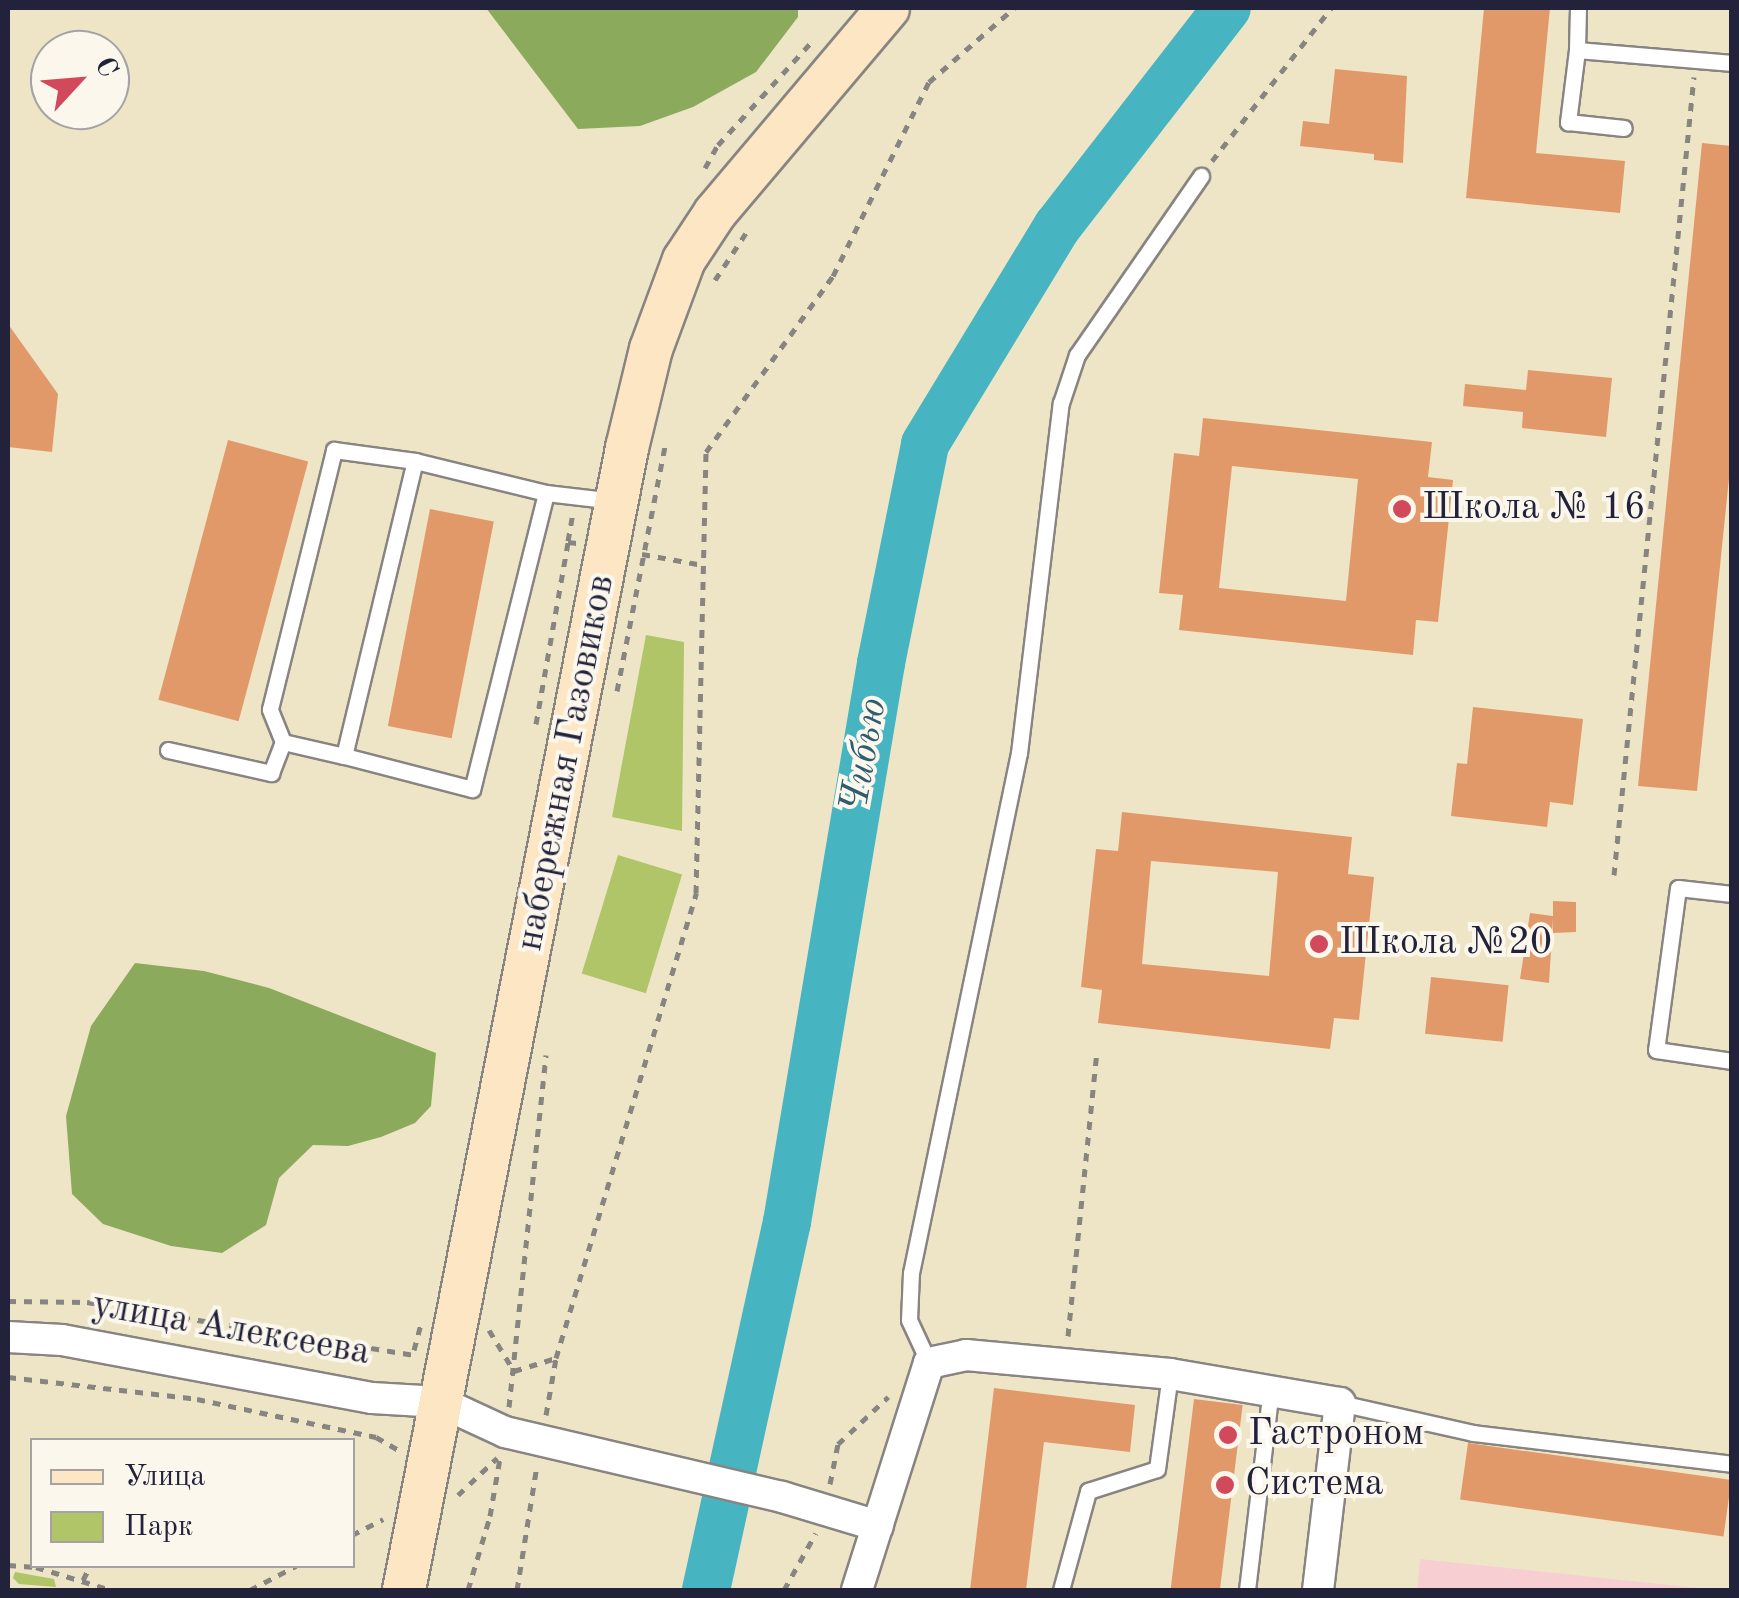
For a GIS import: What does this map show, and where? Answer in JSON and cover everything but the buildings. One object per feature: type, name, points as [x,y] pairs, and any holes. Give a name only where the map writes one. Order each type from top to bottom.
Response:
[{"type":"main road","name":"набережная Газовиков","points":[[404,1590],[650,349],[684,260],[715,213],[888,8]]},
{"type":"street","name":"улица Алексеева","points":[[8,1336],[62,1340],[372,1398],[440,1402]]},
{"type":"street","points":[[857,1590],[929,1363],[966,1355],[1170,1374],[1340,1402],[1318,1590]]},
{"type":"street","points":[[440,1402],[505,1432],[782,1497],[878,1526]]},
{"type":"lane","points":[[1578,8],[1568,122],[1624,128]]},
{"type":"lane","points":[[1577,50],[1732,63]]},
{"type":"lane","points":[[929,1363],[909,1320],[911,1272],[1019,753],[1061,403],[1078,355],[1202,176]]},
{"type":"lane","points":[[168,750],[272,772],[283,742],[270,709],[334,450],[415,461],[546,493],[619,502]]},
{"type":"lane","points":[[344,756],[415,461]]},
{"type":"lane","points":[[283,742],[472,789],[546,493]]},
{"type":"lane","points":[[1732,894],[1678,888],[1656,1050],[1732,1060]]},
{"type":"lane","points":[[1061,1590],[1088,1491],[1157,1468],[1170,1374]]},
{"type":"lane","points":[[1247,1590],[1271,1389]]},
{"type":"lane","points":[[1340,1402],[1472,1433],[1732,1464]]},
{"type":"path","points":[[517,1590],[556,1358],[696,893],[706,452],[832,276],[929,82],[1014,8]]},
{"type":"path","points":[[1202,176],[1330,8]]},
{"type":"path","points":[[1614,875],[1696,60]]},
{"type":"path","points":[[710,287],[749,228]]},
{"type":"path","points":[[614,705],[667,437]]},
{"type":"path","points":[[568,542],[576,496]]},
{"type":"path","points":[[468,1590],[490,1516],[514,1371],[546,1048]]},
{"type":"path","points":[[1067,1364],[1097,1050]]},
{"type":"path","points":[[8,1301],[87,1302],[413,1355]]},
{"type":"path","points":[[456,1322],[488,1328],[514,1371]]},
{"type":"path","points":[[514,1371],[556,1358]]},
{"type":"path","points":[[8,1376],[197,1398],[376,1437],[403,1453],[408,1464]]},
{"type":"path","points":[[784,1590],[812,1545],[838,1444],[898,1389]]},
{"type":"path","points":[[8,1566],[84,1580],[111,1590]]},
{"type":"path","points":[[84,1580],[89,1568]]},
{"type":"path","points":[[250,1590],[292,1568]]},
{"type":"shaded area","points":[[1420,1559],[1718,1590],[1417,1590]]},
{"type":"green space","points":[[486,8],[798,8],[798,17],[756,72],[693,107],[640,126],[578,129]]},
{"type":"green space","points":[[646,635],[684,642],[682,831],[612,817]]},
{"type":"green space","points":[[618,855],[682,875],[646,993],[582,974]]},
{"type":"green space","points":[[135,963],[204,971],[269,988],[436,1053],[431,1106],[415,1123],[381,1137],[348,1146],[313,1145],[279,1178],[266,1225],[222,1253],[171,1246],[103,1224],[72,1194],[66,1116],[91,1026]]},
{"type":"green space","points":[[15,1572],[54,1579],[56,1587],[19,1584],[13,1578]]},
{"type":"waterway","name":"Чибью","points":[[706,1590],[787,1222],[881,663],[925,444],[1057,227],[1227,8]]},
{"type":"place","name":"Школа № 16","points":[[1402,509]]},
{"type":"place","name":"Школа №20","points":[[1319,944]]},
{"type":"place","name":"Гастроном","points":[[1228,1435]]},
{"type":"place","name":"Система","points":[[1225,1485]]}]
